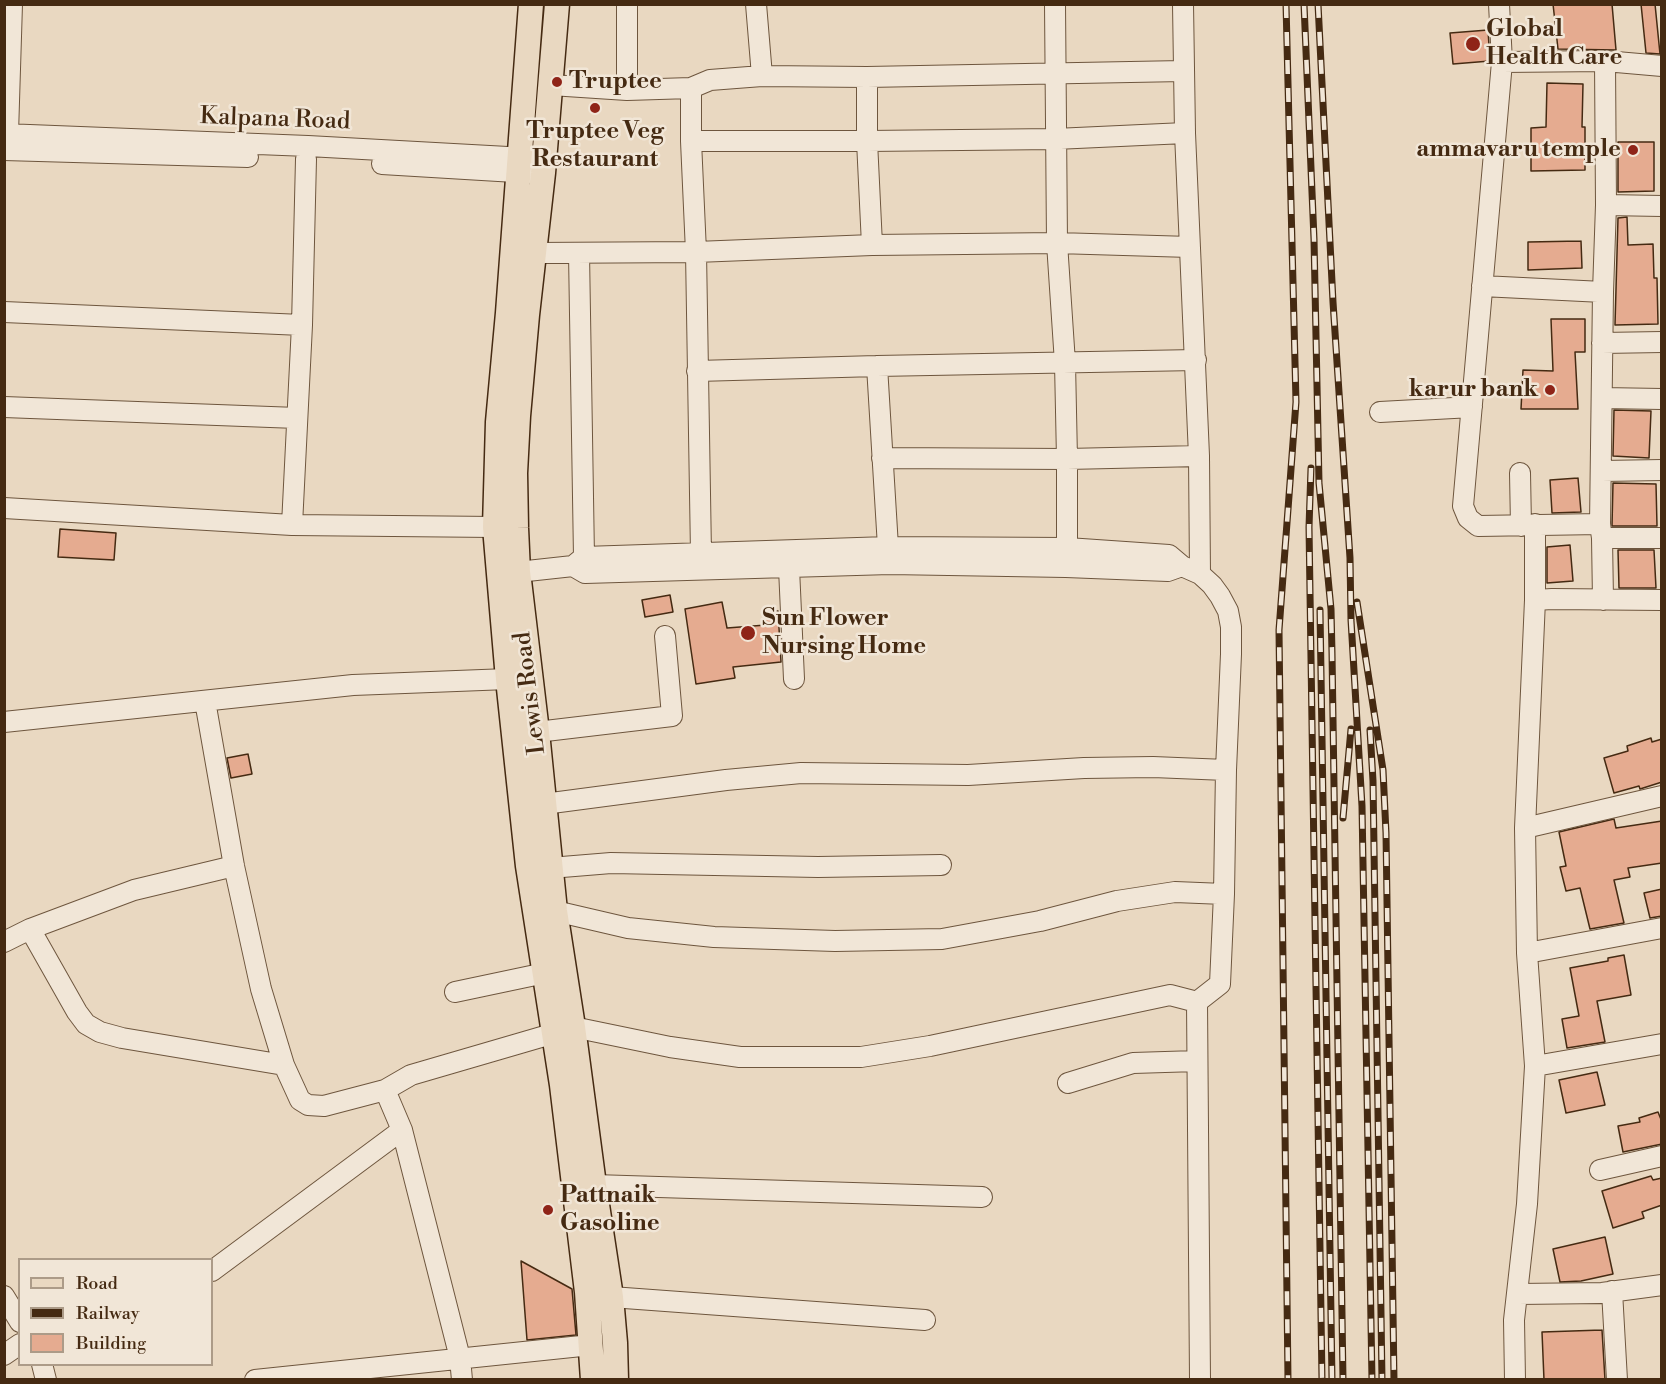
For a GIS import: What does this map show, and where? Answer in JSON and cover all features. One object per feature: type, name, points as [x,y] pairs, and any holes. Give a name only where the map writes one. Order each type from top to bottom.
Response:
[{"type":"main road","name":"Lewis Road","points":[[531,4],[498,422],[495,527],[528,866],[545,973],[564,1030]]},
{"type":"main road","name":"Lewis Road","points":[[557,4],[515,473],[518,572],[537,732],[564,1030],[571,1083],[593,1380]]},
{"type":"main road","name":"Lewis Road","points":[[571,1083],[594,1185],[611,1298],[616,1380]]},
{"type":"street","points":[[6,139],[12,4]]},
{"type":"street","points":[[627,4],[627,90]]},
{"type":"street","points":[[756,4],[762,76]]},
{"type":"street","points":[[1055,4],[1055,138],[1065,363],[1067,548]]},
{"type":"street","points":[[1183,4],[1185,133],[1199,456],[1191,570]]},
{"type":"street","points":[[1499,4],[1502,62],[1463,506],[1468,518],[1478,526],[1528,525],[1662,538]]},
{"type":"street","points":[[1502,62],[1605,61],[1662,66]]},
{"type":"street","points":[[1603,600],[1601,531],[1602,343],[1606,205],[1605,61]]},
{"type":"street","points":[[551,85],[627,90],[691,88],[710,80],[762,76],[1055,75],[1184,71]]},
{"type":"street","points":[[867,77],[867,141],[872,245]]},
{"type":"street","points":[[691,88],[701,554]]},
{"type":"street","points":[[691,141],[1055,138],[1185,133]]},
{"type":"street","name":"Kalpana Road","points":[[6,139],[306,159],[518,164]]},
{"type":"street","name":"Kalpana Road","points":[[6,139],[308,146],[543,166]]},
{"type":"street","points":[[292,525],[302,325],[306,159]]},
{"type":"street","points":[[1606,205],[1662,206]]},
{"type":"street","points":[[534,253],[696,252],[872,245],[1058,243],[1190,247]]},
{"type":"street","points":[[579,253],[579,561],[585,573],[890,564],[1191,570]]},
{"type":"street","points":[[1482,286],[1603,292]]},
{"type":"street","points":[[4,312],[302,325]]},
{"type":"street","points":[[1602,343],[1662,342]]},
{"type":"street","points":[[697,371],[1196,360]]},
{"type":"street","points":[[877,366],[888,547]]},
{"type":"street","points":[[1602,398],[1662,399]]},
{"type":"street","points":[[4,407],[297,418]]},
{"type":"street","points":[[1380,412],[1472,407]]},
{"type":"street","points":[[882,458],[1067,459],[1199,456]]},
{"type":"street","points":[[1602,471],[1662,470]]},
{"type":"street","points":[[1515,1380],[1514,1320],[1527,1204],[1535,1066],[1527,953],[1525,828],[1535,600],[1528,525],[1520,473]]},
{"type":"street","points":[[4,508],[292,525],[495,527]]},
{"type":"street","points":[[518,572],[579,561],[888,547],[1067,548],[1169,555],[1212,585],[1228,611],[1231,627],[1220,984],[1197,1002]]},
{"type":"street","points":[[789,568],[794,679]]},
{"type":"street","points":[[1535,600],[1662,600]]},
{"type":"street","points":[[537,732],[672,716],[665,636]]},
{"type":"street","points":[[4,722],[352,685],[508,679]]},
{"type":"street","points":[[205,701],[234,866],[261,989],[284,1065],[300,1100],[308,1105],[324,1106],[386,1090],[411,1075],[564,1030],[740,1057],[861,1057],[930,1046],[1170,995],[1197,1002]]},
{"type":"street","points":[[544,804],[726,780],[801,773],[968,775],[1084,768],[1153,767],[1226,770]]},
{"type":"street","points":[[1525,828],[1662,796]]},
{"type":"street","points":[[550,868],[611,864],[818,867],[941,865]]},
{"type":"street","points":[[4,942],[30,929],[134,890],[234,866]]},
{"type":"street","points":[[555,911],[628,928],[714,937],[835,941],[942,939],[1040,921],[1117,901],[1174,892],[1224,894]]},
{"type":"street","points":[[1527,953],[1662,928]]},
{"type":"street","points":[[30,929],[77,1012],[87,1024],[100,1032],[122,1038],[284,1065]]},
{"type":"street","points":[[455,992],[545,973]]},
{"type":"street","points":[[1197,1002],[1200,1380]]},
{"type":"street","points":[[1535,1066],[1662,1044]]},
{"type":"street","points":[[1068,1083],[1133,1063],[1197,1061]]},
{"type":"street","points":[[386,1090],[402,1130],[460,1358],[462,1380]]},
{"type":"street","points":[[213,1270],[402,1130]]},
{"type":"street","points":[[1600,1170],[1662,1156]]},
{"type":"street","points":[[594,1185],[982,1197]]},
{"type":"street","points":[[1518,1294],[1602,1293],[1662,1285]]},
{"type":"street","points":[[1612,1291],[1617,1380]]},
{"type":"street","points":[[4,1296],[18,1319]]},
{"type":"street","points":[[611,1298],[925,1320]]},
{"type":"street","points":[[4,1355],[18,1345]]},
{"type":"street","points":[[255,1380],[591,1345]]},
{"type":"building","points":[[1553,4],[1612,4],[1616,50],[1558,49]]},
{"type":"building","points":[[1641,4],[1655,4],[1660,54],[1646,53]]},
{"type":"building","points":[[1488,30],[1490,61],[1453,64],[1450,33]]},
{"type":"building","points":[[1547,83],[1583,84],[1582,127],[1585,127],[1585,170],[1531,171],[1531,128],[1546,127]]},
{"type":"building","points":[[1618,142],[1654,142],[1654,191],[1618,192]]},
{"type":"building","points":[[1627,217],[1628,245],[1653,244],[1654,278],[1657,278],[1658,324],[1615,325],[1618,218]]},
{"type":"building","points":[[1581,241],[1582,268],[1528,270],[1528,242]]},
{"type":"building","points":[[1551,319],[1585,319],[1585,352],[1575,352],[1578,409],[1521,409],[1523,370],[1553,371]]},
{"type":"building","points":[[1614,410],[1651,411],[1649,458],[1613,456]]},
{"type":"building","points":[[1578,478],[1581,512],[1552,513],[1550,480]]},
{"type":"building","points":[[1613,483],[1656,484],[1657,526],[1612,526]]},
{"type":"building","points":[[60,529],[116,533],[114,560],[58,557]]},
{"type":"building","points":[[1570,545],[1573,581],[1547,583],[1547,547]]},
{"type":"building","points":[[1618,550],[1654,550],[1656,588],[1619,588]]},
{"type":"building","points":[[670,595],[673,612],[645,617],[642,600]]},
{"type":"building","points":[[722,602],[727,628],[766,625],[764,613],[778,611],[781,662],[733,667],[735,678],[696,684],[685,609]]},
{"type":"building","points":[[1651,738],[1652,742],[1662,739],[1662,782],[1640,789],[1639,786],[1614,793],[1604,758],[1628,751],[1627,746]]},
{"type":"building","points":[[248,754],[252,774],[231,778],[227,758]]},
{"type":"building","points":[[1614,819],[1616,828],[1662,821],[1662,863],[1628,868],[1630,877],[1614,880],[1624,923],[1590,929],[1580,888],[1566,891],[1560,867],[1566,866],[1559,832]]},
{"type":"building","points":[[1662,889],[1662,916],[1650,918],[1644,893]]},
{"type":"building","points":[[1624,955],[1631,995],[1597,1001],[1605,1042],[1567,1048],[1562,1019],[1579,1016],[1570,968],[1608,961],[1608,958]]},
{"type":"building","points":[[1597,1072],[1605,1105],[1566,1113],[1559,1080]]},
{"type":"building","points":[[1658,1112],[1662,1122],[1662,1144],[1623,1152],[1618,1126],[1640,1122],[1639,1118]]},
{"type":"building","points":[[1651,1176],[1653,1180],[1662,1178],[1662,1205],[1642,1212],[1644,1218],[1613,1228],[1602,1191]]},
{"type":"building","points":[[1605,1237],[1613,1274],[1581,1281],[1560,1282],[1553,1249]]},
{"type":"building","points":[[521,1261],[572,1289],[576,1335],[527,1340]]},
{"type":"building","points":[[1602,1330],[1605,1380],[1544,1380],[1542,1332]]},
{"type":"railway","points":[[1286,4],[1296,402],[1279,630],[1288,1380]]},
{"type":"railway","points":[[1304,4],[1314,239],[1319,483],[1331,609],[1343,1380]]},
{"type":"railway","points":[[1318,4],[1362,806],[1372,1380]]},
{"type":"railway","points":[[1311,468],[1309,527],[1322,1380]]},
{"type":"railway","points":[[1357,602],[1383,770],[1386,833],[1394,1380]]},
{"type":"railway","points":[[1320,610],[1332,1380]]},
{"type":"railway","points":[[1343,818],[1351,729]]},
{"type":"railway","points":[[1370,730],[1373,781],[1382,1380]]},
{"type":"place","name":"Global Health Care","points":[[1473,44]]},
{"type":"place","name":"Truptee","points":[[557,82]]},
{"type":"place","name":"Truptee Veg Restaurant","points":[[595,108]]},
{"type":"place","name":"ammavaru temple","points":[[1633,150]]},
{"type":"place","name":"karur bank","points":[[1550,390]]},
{"type":"place","name":"Sun Flower Nursing Home","points":[[748,633]]},
{"type":"place","name":"Pattnaik Gasoline","points":[[548,1210]]}]
